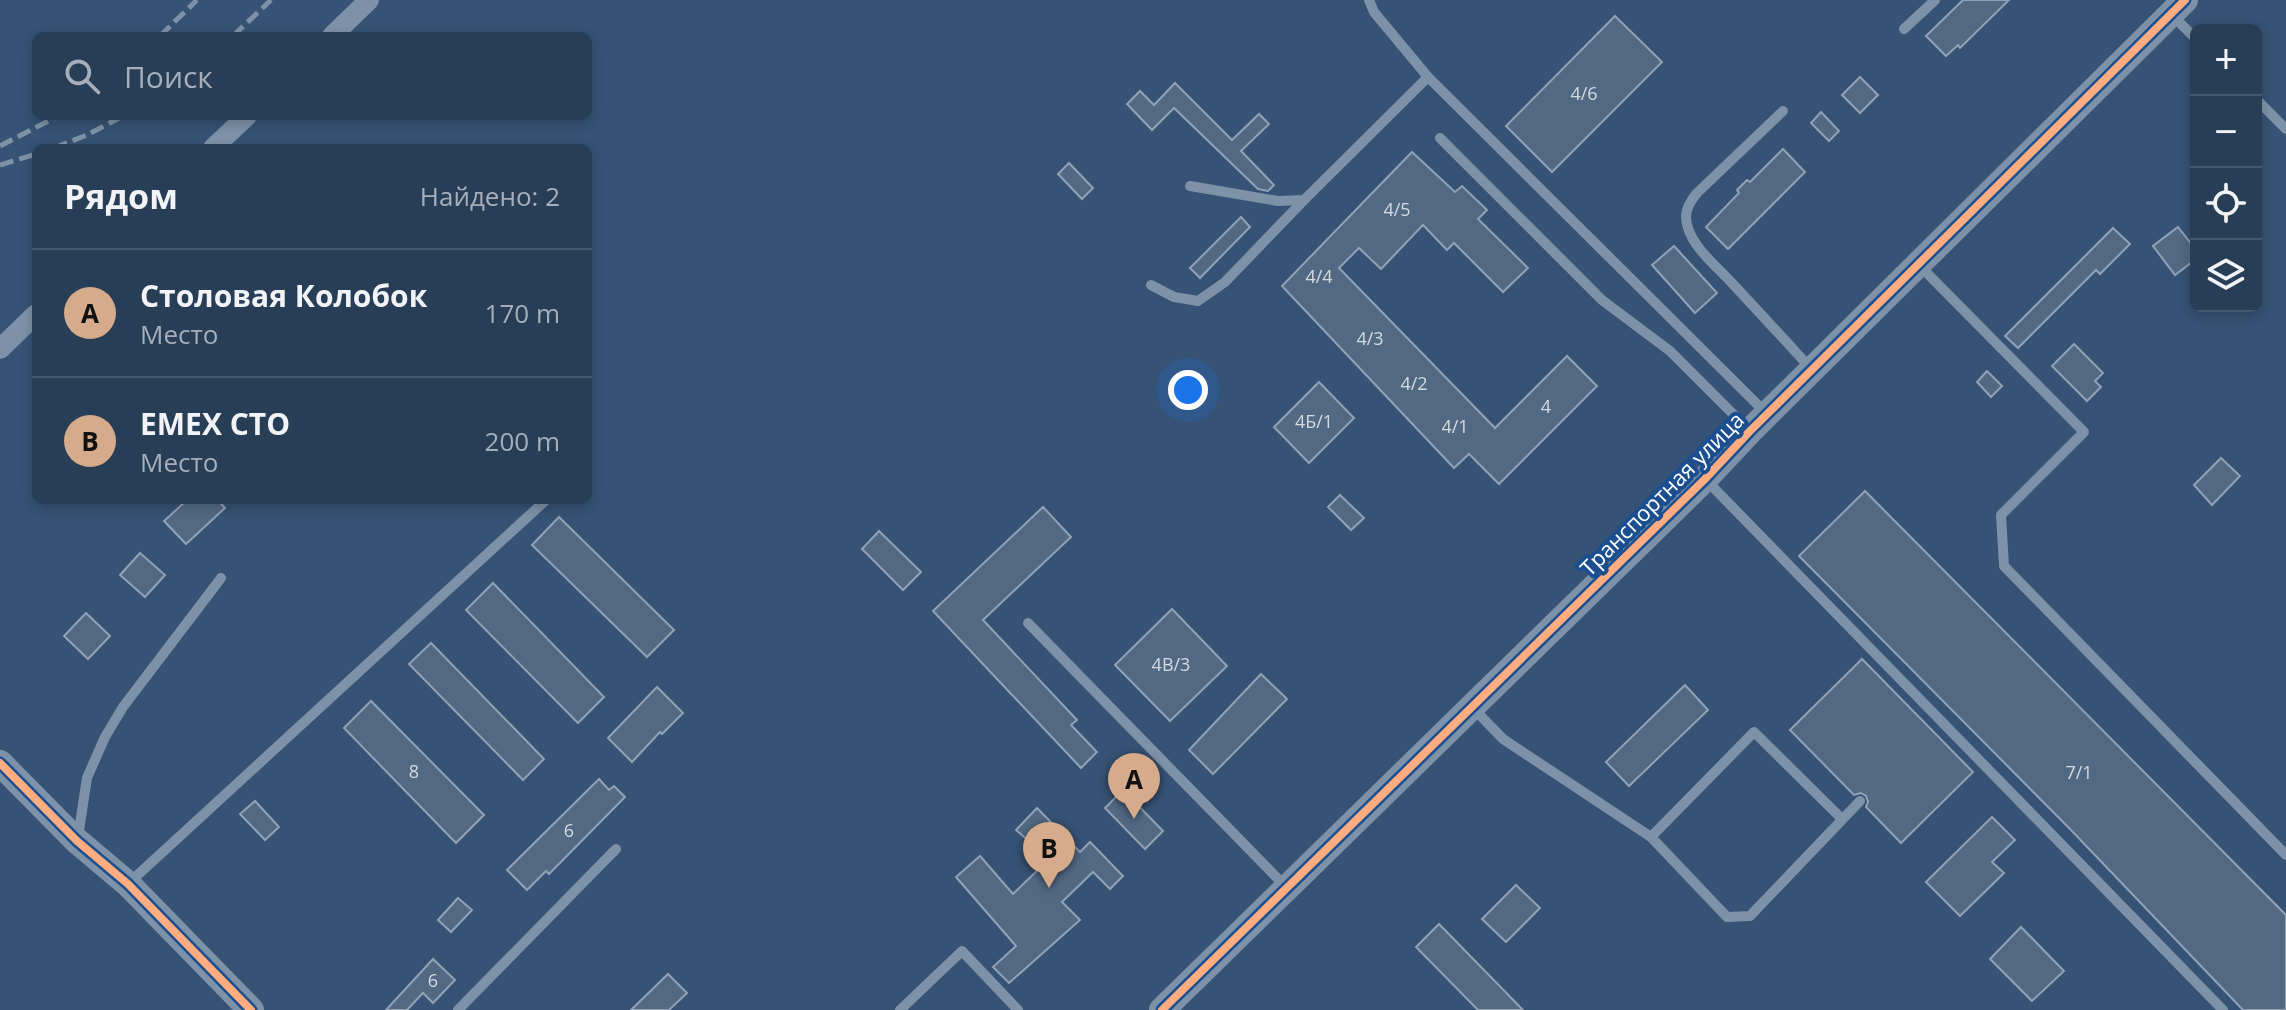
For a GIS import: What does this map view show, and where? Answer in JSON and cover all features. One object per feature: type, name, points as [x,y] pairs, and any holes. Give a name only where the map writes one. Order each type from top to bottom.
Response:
[{"type":"street","points":[[336,32],[369,0]]},
{"type":"street","name":"Транспортная улица","points":[[1162,1010],[1705,479],[2178,7]]},
{"type":"street","points":[[217,144],[243,120]]},
{"type":"street","points":[[0,349],[32,318]]},
{"type":"street","points":[[0,763],[77,841],[128,884],[251,1010]]},
{"type":"lane","points":[[1369,0],[1374,12],[1428,77],[1759,423]]},
{"type":"lane","points":[[1904,29],[1935,0]]},
{"type":"lane","points":[[2178,7],[2190,28]]},
{"type":"lane","points":[[1151,285],[1174,297],[1198,301],[1225,282],[1428,77]]},
{"type":"lane","points":[[2262,105],[2286,129]]},
{"type":"lane","points":[[1783,111],[1697,193],[1686,213],[1687,225],[1690,234],[1711,260],[1813,371]]},
{"type":"lane","points":[[1440,138],[1602,300],[1759,423]]},
{"type":"lane","points":[[1190,186],[1278,201],[1304,200]]},
{"type":"lane","points":[[1918,264],[2084,432],[2001,515],[2004,566],[2286,855]]},
{"type":"lane","points":[[1705,479],[2223,1010]]},
{"type":"lane","points":[[128,884],[542,504]]},
{"type":"lane","points":[[77,841],[87,778],[105,737],[123,707],[221,578]]},
{"type":"lane","points":[[1028,623],[1286,887]]},
{"type":"lane","points":[[1471,706],[1503,739],[1651,837],[1727,917],[1750,916],[1860,801]]},
{"type":"lane","points":[[1651,837],[1754,732],[1842,819]]},
{"type":"lane","points":[[458,1010],[616,849]]},
{"type":"lane","points":[[900,1010],[962,951],[1018,1010]]},
{"type":"building","points":[[1963,0],[2009,0],[1960,48],[1958,45],[1946,56],[1926,36]]},
{"type":"building","points":[[1615,16],[1662,62],[1552,172],[1506,126]]},
{"type":"building","points":[[1860,77],[1878,95],[1860,113],[1842,95]]},
{"type":"building","points":[[1175,83],[1232,140],[1259,114],[1269,124],[1241,151],[1274,185],[1268,191],[1258,189],[1174,108],[1152,130],[1127,104],[1140,91],[1154,105]]},
{"type":"building","points":[[1821,112],[1839,131],[1829,141],[1811,123]]},
{"type":"building","points":[[1783,149],[1805,172],[1728,249],[1706,227],[1739,193],[1737,190],[1747,180],[1750,182]]},
{"type":"building","points":[[1412,152],[1455,192],[1462,186],[1487,210],[1478,219],[1528,268],[1503,292],[1454,243],[1447,250],[1423,225],[1381,269],[1359,248],[1339,268],[1495,428],[1567,356],[1597,386],[1499,484],[1469,454],[1454,468],[1282,286]]},
{"type":"building","points":[[1069,163],[1093,188],[1082,199],[1058,174]]},
{"type":"building","points":[[1241,217],[1250,227],[1200,278],[1190,268]]},
{"type":"building","points":[[2178,227],[2190,242],[2190,264],[2175,275],[2153,246]]},
{"type":"building","points":[[2113,228],[2130,244],[2100,274],[2096,270],[2018,348],[2005,336]]},
{"type":"building","points":[[1674,246],[1717,293],[1695,313],[1652,265]]},
{"type":"building","points":[[2074,344],[2103,373],[2095,381],[2101,387],[2087,401],[2052,366]]},
{"type":"building","points":[[1987,371],[2002,386],[1991,397],[1977,382]]},
{"type":"building","points":[[1319,382],[1354,418],[1309,463],[1274,427]]},
{"type":"building","points":[[2221,458],[2240,476],[2212,505],[2194,485]]},
{"type":"building","points":[[1865,491],[2286,915],[2286,1010],[2243,1010],[2070,829],[1799,556]]},
{"type":"building","points":[[1340,495],[1364,518],[1351,530],[1328,507]]},
{"type":"building","points":[[183,504],[222,504],[225,508],[186,544],[164,521]]},
{"type":"building","points":[[1043,507],[1071,537],[983,620],[1077,720],[1071,725],[1097,752],[1081,768],[933,611]]},
{"type":"building","points":[[559,517],[674,630],[647,657],[532,545]]},
{"type":"building","points":[[879,531],[921,572],[903,590],[862,549]]},
{"type":"building","points":[[140,553],[165,575],[145,597],[120,575]]},
{"type":"building","points":[[493,583],[604,697],[578,723],[466,610]]},
{"type":"building","points":[[1172,609],[1227,666],[1170,721],[1115,665]]},
{"type":"building","points":[[86,613],[110,636],[88,659],[64,636]]},
{"type":"building","points":[[431,643],[544,759],[523,780],[409,664]]},
{"type":"building","points":[[1862,659],[1973,772],[1901,843],[1866,807],[1866,796],[1861,793],[1854,795],[1790,730]]},
{"type":"building","points":[[1261,674],[1287,699],[1213,774],[1189,750]]},
{"type":"building","points":[[1685,685],[1708,710],[1629,786],[1606,762]]},
{"type":"building","points":[[657,687],[683,713],[632,762],[608,738]]},
{"type":"building","points":[[371,701],[484,815],[456,843],[344,728]]},
{"type":"building","points":[[599,779],[609,790],[614,786],[625,797],[549,874],[546,871],[527,890],[507,870]]},
{"type":"building","points":[[1123,790],[1163,831],[1145,849],[1105,808]]},
{"type":"building","points":[[255,801],[279,827],[265,840],[240,814]]},
{"type":"building","points":[[1037,808],[1080,852],[1090,842],[1123,876],[1110,889],[1093,872],[1062,902],[1080,920],[1009,983],[993,967],[1016,946],[956,877],[980,856],[1013,894],[1049,859],[1016,830]]},
{"type":"building","points":[[1992,817],[2015,840],[1992,862],[2004,873],[1960,916],[1926,882]]},
{"type":"building","points":[[1516,885],[1540,908],[1506,942],[1482,919]]},
{"type":"building","points":[[458,898],[472,910],[451,932],[438,920]]},
{"type":"building","points":[[1439,924],[1523,1010],[1478,1010],[1416,947]]},
{"type":"building","points":[[2021,927],[2064,971],[2032,1001],[1990,959]]},
{"type":"building","points":[[433,959],[455,980],[433,1003],[423,993],[407,1010],[386,1010]]},
{"type":"building","points":[[668,974],[687,993],[669,1010],[631,1010]]},
{"type":"railway","points":[[164,32],[197,0]]},
{"type":"railway","points":[[237,32],[271,0]]},
{"type":"railway","points":[[0,146],[50,120]]},
{"type":"railway","points":[[64,144],[115,120]]},
{"type":"railway","points":[[0,165],[32,155]]},
{"type":"cycle path","points":[[1162,1010],[1705,479],[2185,0]]},
{"type":"cycle path","points":[[0,763],[77,841],[128,884],[251,1010]]},
{"type":"place","name":"Столовая Колобок","points":[[1134,819]]},
{"type":"place","name":"EMEX СТО","points":[[1049,888]]}]
